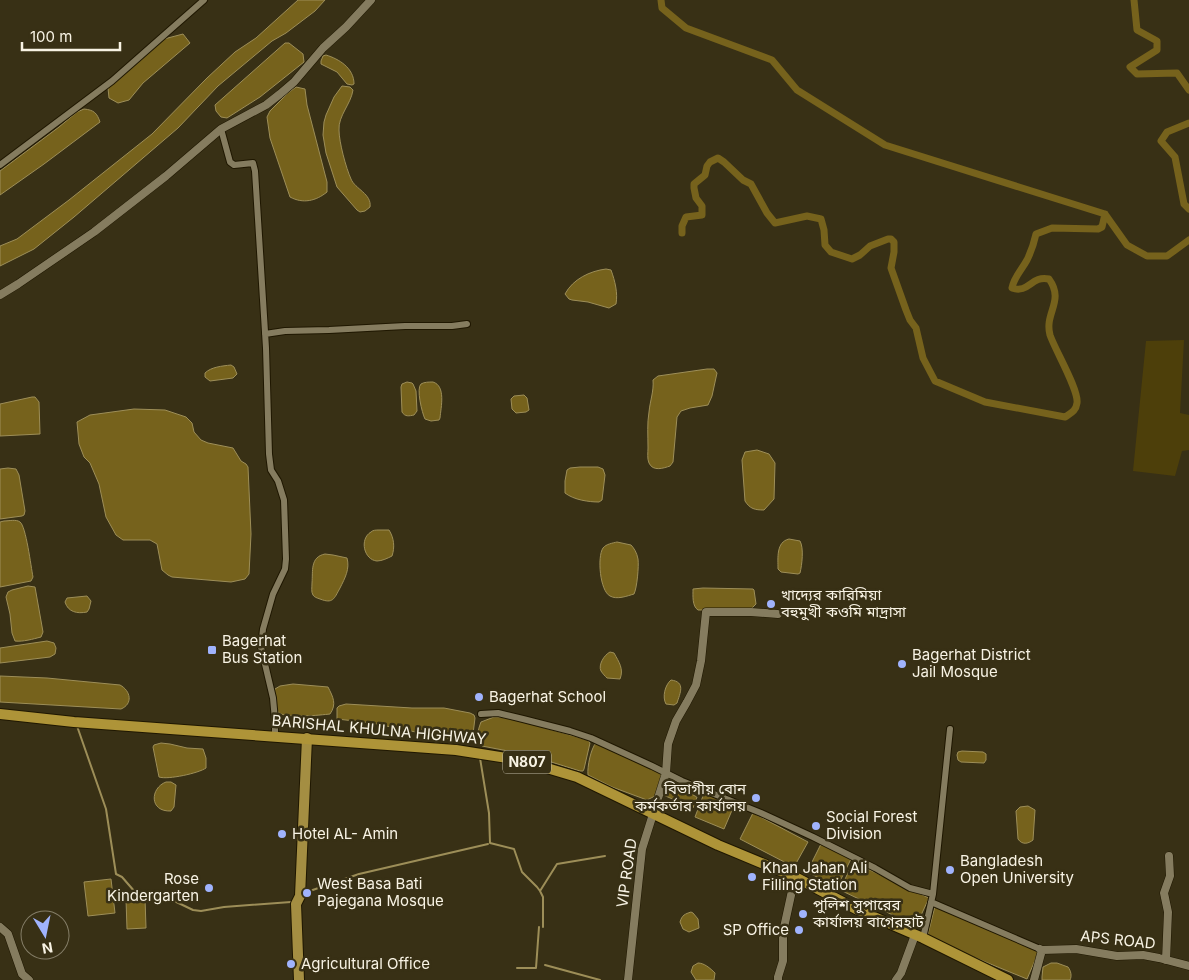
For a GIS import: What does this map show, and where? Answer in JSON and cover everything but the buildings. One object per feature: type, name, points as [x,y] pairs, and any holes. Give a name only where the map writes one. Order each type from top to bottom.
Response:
[{"type":"highway","name":"BARISHAL KHULNA HIGHWAY","points":[[0,714],[74,722],[456,750],[520,760],[577,777],[718,845],[795,877],[858,910],[1008,980]]},
{"type":"main road","points":[[298,980],[296,904],[300,896],[307,738]]},
{"type":"street","points":[[0,165],[112,81],[204,0]]},
{"type":"street","points":[[0,295],[94,232],[166,176],[220,129],[266,105],[294,82],[323,48],[371,0]]},
{"type":"street","points":[[220,129],[231,164],[252,162],[255,166],[265,334],[268,454],[284,500],[285,569],[273,594],[263,629],[262,647],[273,698],[275,736]]},
{"type":"street","points":[[265,334],[285,330],[452,326],[466,324]]},
{"type":"street","name":"VIP ROAD","points":[[628,980],[642,850],[666,773],[668,744],[676,721],[696,685],[701,661],[706,612],[778,614]]},
{"type":"street","points":[[482,714],[498,713],[570,731],[813,837],[910,888],[933,894]]},
{"type":"street","points":[[896,980],[919,937],[933,894],[950,729]]},
{"type":"street","points":[[1166,960],[1168,912],[1164,893],[1170,876],[1169,856]]},
{"type":"street","points":[[778,980],[783,962],[784,932],[795,877]]},
{"type":"street","points":[[931,902],[1041,950],[1034,980]]},
{"type":"street","points":[[0,927],[8,934],[22,974],[29,980]]},
{"type":"street","name":"APS ROAD","points":[[1041,950],[1076,949],[1117,956],[1142,955],[1189,966]]},
{"type":"shaded area","points":[[298,0],[325,0],[315,11],[272,41],[218,86],[178,128],[74,217],[34,249],[0,266],[0,246],[17,239],[152,134],[235,52],[256,38]]},
{"type":"shaded area","points":[[183,34],[190,43],[143,83],[129,100],[118,103],[109,98],[108,88],[114,81],[164,39]]},
{"type":"shaded area","points":[[285,43],[289,43],[303,54],[304,62],[260,97],[227,118],[221,117],[216,111],[215,105]]},
{"type":"shaded area","points":[[326,55],[336,59],[349,69],[354,84],[347,84],[337,72],[321,64],[323,56]]},
{"type":"shaded area","points":[[342,86],[350,87],[353,90],[339,125],[343,155],[353,183],[366,195],[370,202],[370,207],[360,212],[337,187],[326,153],[323,135],[326,115],[334,97]]},
{"type":"shaded area","points":[[296,87],[305,89],[307,105],[327,182],[327,192],[318,198],[305,201],[290,197],[270,138],[267,117],[270,111]]},
{"type":"shaded area","points":[[84,109],[95,113],[100,122],[0,195],[0,171],[77,112]]},
{"type":"shaded area","points":[[606,269],[611,270],[614,278],[616,304],[609,308],[572,300],[565,294],[577,280]]},
{"type":"shaded area","points":[[1184,340],[1180,413],[1189,415],[1189,450],[1182,451],[1175,476],[1133,471],[1146,341]]},
{"type":"shaded area","points":[[231,365],[237,374],[233,378],[210,381],[205,377],[205,373],[210,369]]},
{"type":"shaded area","points":[[714,369],[717,373],[708,405],[681,411],[677,417],[673,462],[665,468],[653,468],[648,460],[648,421],[653,380],[658,376]]},
{"type":"shaded area","points":[[407,382],[413,384],[416,391],[417,411],[414,415],[409,416],[404,415],[402,412],[401,387],[402,384]]},
{"type":"shaded area","points":[[433,382],[440,388],[442,403],[439,420],[431,421],[425,419],[419,390],[421,384]]},
{"type":"shaded area","points":[[524,395],[527,398],[529,410],[516,413],[512,409],[511,399],[514,396]]},
{"type":"shaded area","points":[[35,397],[39,402],[40,434],[0,436],[0,404]]},
{"type":"shaded area","points":[[134,409],[165,410],[186,417],[192,423],[194,432],[201,440],[233,448],[241,461],[248,467],[251,534],[249,574],[245,579],[231,582],[172,577],[162,570],[157,544],[150,540],[123,540],[116,535],[106,517],[99,484],[79,444],[77,422],[90,415]]},
{"type":"shaded area","points":[[757,450],[769,454],[775,463],[774,499],[764,510],[753,508],[745,501],[742,460],[745,452]]},
{"type":"shaded area","points":[[580,467],[598,467],[603,469],[605,475],[602,500],[599,502],[577,499],[565,493],[567,470]]},
{"type":"shaded area","points":[[0,469],[16,469],[19,475],[25,511],[22,516],[0,519]]},
{"type":"shaded area","points":[[17,521],[22,525],[33,577],[31,581],[0,587],[0,522]]},
{"type":"shaded area","points":[[379,530],[389,530],[393,539],[394,549],[392,556],[377,561],[369,557],[364,544],[367,535]]},
{"type":"shaded area","points":[[789,539],[800,541],[801,544],[802,561],[800,573],[798,574],[781,572],[778,569],[780,547],[782,543]]},
{"type":"shaded area","points":[[617,542],[631,545],[638,557],[637,582],[634,594],[619,598],[610,596],[607,593],[600,574],[600,559],[603,548]]},
{"type":"shaded area","points":[[325,554],[347,558],[348,562],[340,588],[333,600],[330,601],[315,597],[312,591],[315,561]]},
{"type":"shaded area","points":[[28,586],[35,587],[43,632],[41,637],[25,641],[15,641],[6,597],[8,592],[12,590]]},
{"type":"shaded area","points":[[693,589],[753,589],[756,604],[750,610],[698,610],[694,603]]},
{"type":"shaded area","points":[[87,596],[91,601],[87,612],[73,612],[66,605],[67,598]]},
{"type":"shaded area","points":[[47,641],[54,643],[56,648],[55,654],[50,657],[0,663],[0,648]]},
{"type":"shaded area","points":[[610,652],[614,653],[620,666],[620,679],[607,678],[600,669],[602,660]]},
{"type":"shaded area","points":[[0,676],[47,678],[120,685],[128,694],[129,701],[121,709],[0,702]]},
{"type":"shaded area","points":[[671,680],[679,683],[681,688],[677,703],[674,705],[666,704],[664,698],[666,688]]},
{"type":"shaded area","points":[[293,684],[328,687],[334,704],[330,714],[295,716],[278,712],[274,696],[275,689],[280,686]]},
{"type":"shaded area","points":[[346,704],[444,708],[470,713],[475,718],[473,734],[470,741],[464,742],[372,723],[337,719],[337,708]]},
{"type":"shaded area","points":[[494,717],[517,720],[588,740],[590,743],[583,771],[529,755],[482,746],[478,737],[481,722]]},
{"type":"shaded area","points":[[161,743],[203,749],[206,758],[206,768],[183,776],[159,777],[153,747]]},
{"type":"shaded area","points":[[596,743],[660,772],[661,777],[655,796],[647,800],[612,787],[588,775],[592,749]]},
{"type":"shaded area","points":[[958,752],[983,752],[986,754],[986,760],[984,763],[961,762],[958,760],[957,755]]},
{"type":"shaded area","points":[[669,777],[696,789],[693,795],[697,797],[693,808],[661,794]]},
{"type":"shaded area","points":[[166,782],[176,785],[174,807],[171,811],[159,808],[154,799],[157,789]]},
{"type":"shaded area","points":[[706,788],[736,801],[724,829],[695,817]]},
{"type":"shaded area","points":[[1028,806],[1035,810],[1033,840],[1025,843],[1018,839],[1016,811],[1020,807]]},
{"type":"shaded area","points":[[753,813],[808,842],[794,867],[740,839]]},
{"type":"shaded area","points":[[821,844],[851,859],[837,887],[807,872]]},
{"type":"shaded area","points":[[853,862],[929,898],[916,926],[840,890]]},
{"type":"shaded area","points":[[111,879],[115,913],[88,916],[84,882]]},
{"type":"shaded area","points":[[145,898],[146,928],[127,929],[126,899]]},
{"type":"shaded area","points":[[935,906],[1039,951],[1027,979],[927,938]]},
{"type":"shaded area","points":[[691,912],[698,919],[699,928],[689,932],[683,929],[680,922],[684,915]]},
{"type":"shaded area","points":[[698,963],[707,966],[715,973],[714,980],[696,980],[691,972],[693,966]]},
{"type":"shaded area","points":[[1051,963],[1068,967],[1071,974],[1070,980],[1042,980],[1043,967]]},
{"type":"waterway","points":[[661,0],[662,8],[686,28],[772,60],[797,90],[885,145],[1105,214],[1127,245],[1147,256],[1167,256],[1189,240]]},
{"type":"waterway","points":[[1134,0],[1137,30],[1157,41],[1157,50],[1130,67],[1137,74],[1177,73],[1189,90]]},
{"type":"waterway","points":[[1189,123],[1167,132],[1161,141],[1175,157],[1184,204],[1189,209]]},
{"type":"waterway","points":[[682,233],[682,226],[686,217],[702,215],[702,206],[696,198],[694,184],[705,175],[710,162],[718,158],[743,180],[751,184],[767,213],[775,223],[807,216],[821,219],[825,245],[831,252],[852,259],[870,246],[891,239],[894,242],[891,268],[910,320],[916,328],[923,358],[935,381],[985,402],[1065,417],[1076,408],[1077,397],[1050,335],[1050,320],[1055,301],[1053,287],[1049,279],[1043,278],[1022,289],[1012,288],[1016,277],[1025,264],[1036,234],[1052,228],[1098,229],[1102,227],[1105,214]]},
{"type":"waterway","points":[[77,726],[106,809],[116,874],[122,877],[135,892],[168,898],[193,910],[201,911],[224,907],[291,902]]},
{"type":"waterway","points":[[480,758],[489,813],[490,843],[514,849],[522,872],[540,891],[557,864],[605,856]]},
{"type":"waterway","points":[[304,893],[359,874],[488,844]]},
{"type":"waterway","points":[[540,891],[543,897],[543,927]]},
{"type":"waterway","points":[[517,968],[536,968],[539,927]]},
{"type":"waterway","points":[[545,965],[600,980]]},
{"type":"place","name":"খাদ্যের কারিমিয়া বহুমুখী কওমি মাদ্রাসা","points":[[771,604]]},
{"type":"place","name":"Bagerhat Bus Station","points":[[212,650]]},
{"type":"place","name":"Bagerhat District Jail Mosque","points":[[902,664]]},
{"type":"place","name":"Bagerhat School","points":[[479,697]]},
{"type":"place","name":"বিভাগীয় বোন কর্মকর্তার কার্যালয়","points":[[756,798]]},
{"type":"place","name":"Social Forest Division","points":[[816,826]]},
{"type":"place","name":"Hotel AL- Amin","points":[[282,834]]},
{"type":"place","name":"Bangladesh Open University","points":[[950,870]]},
{"type":"place","name":"Khan Jahan Ali Filling Station","points":[[752,877]]},
{"type":"place","name":"Rose Kindergarten","points":[[209,888]]},
{"type":"place","name":"West Basa Bati Pajegana Mosque","points":[[307,893]]},
{"type":"place","name":"পুলিশ সুপারের কার্যালয় বাগেরহাট","points":[[803,914]]},
{"type":"place","name":"SP Office","points":[[799,930]]},
{"type":"place","name":"Agricultural Office","points":[[291,964]]}]
